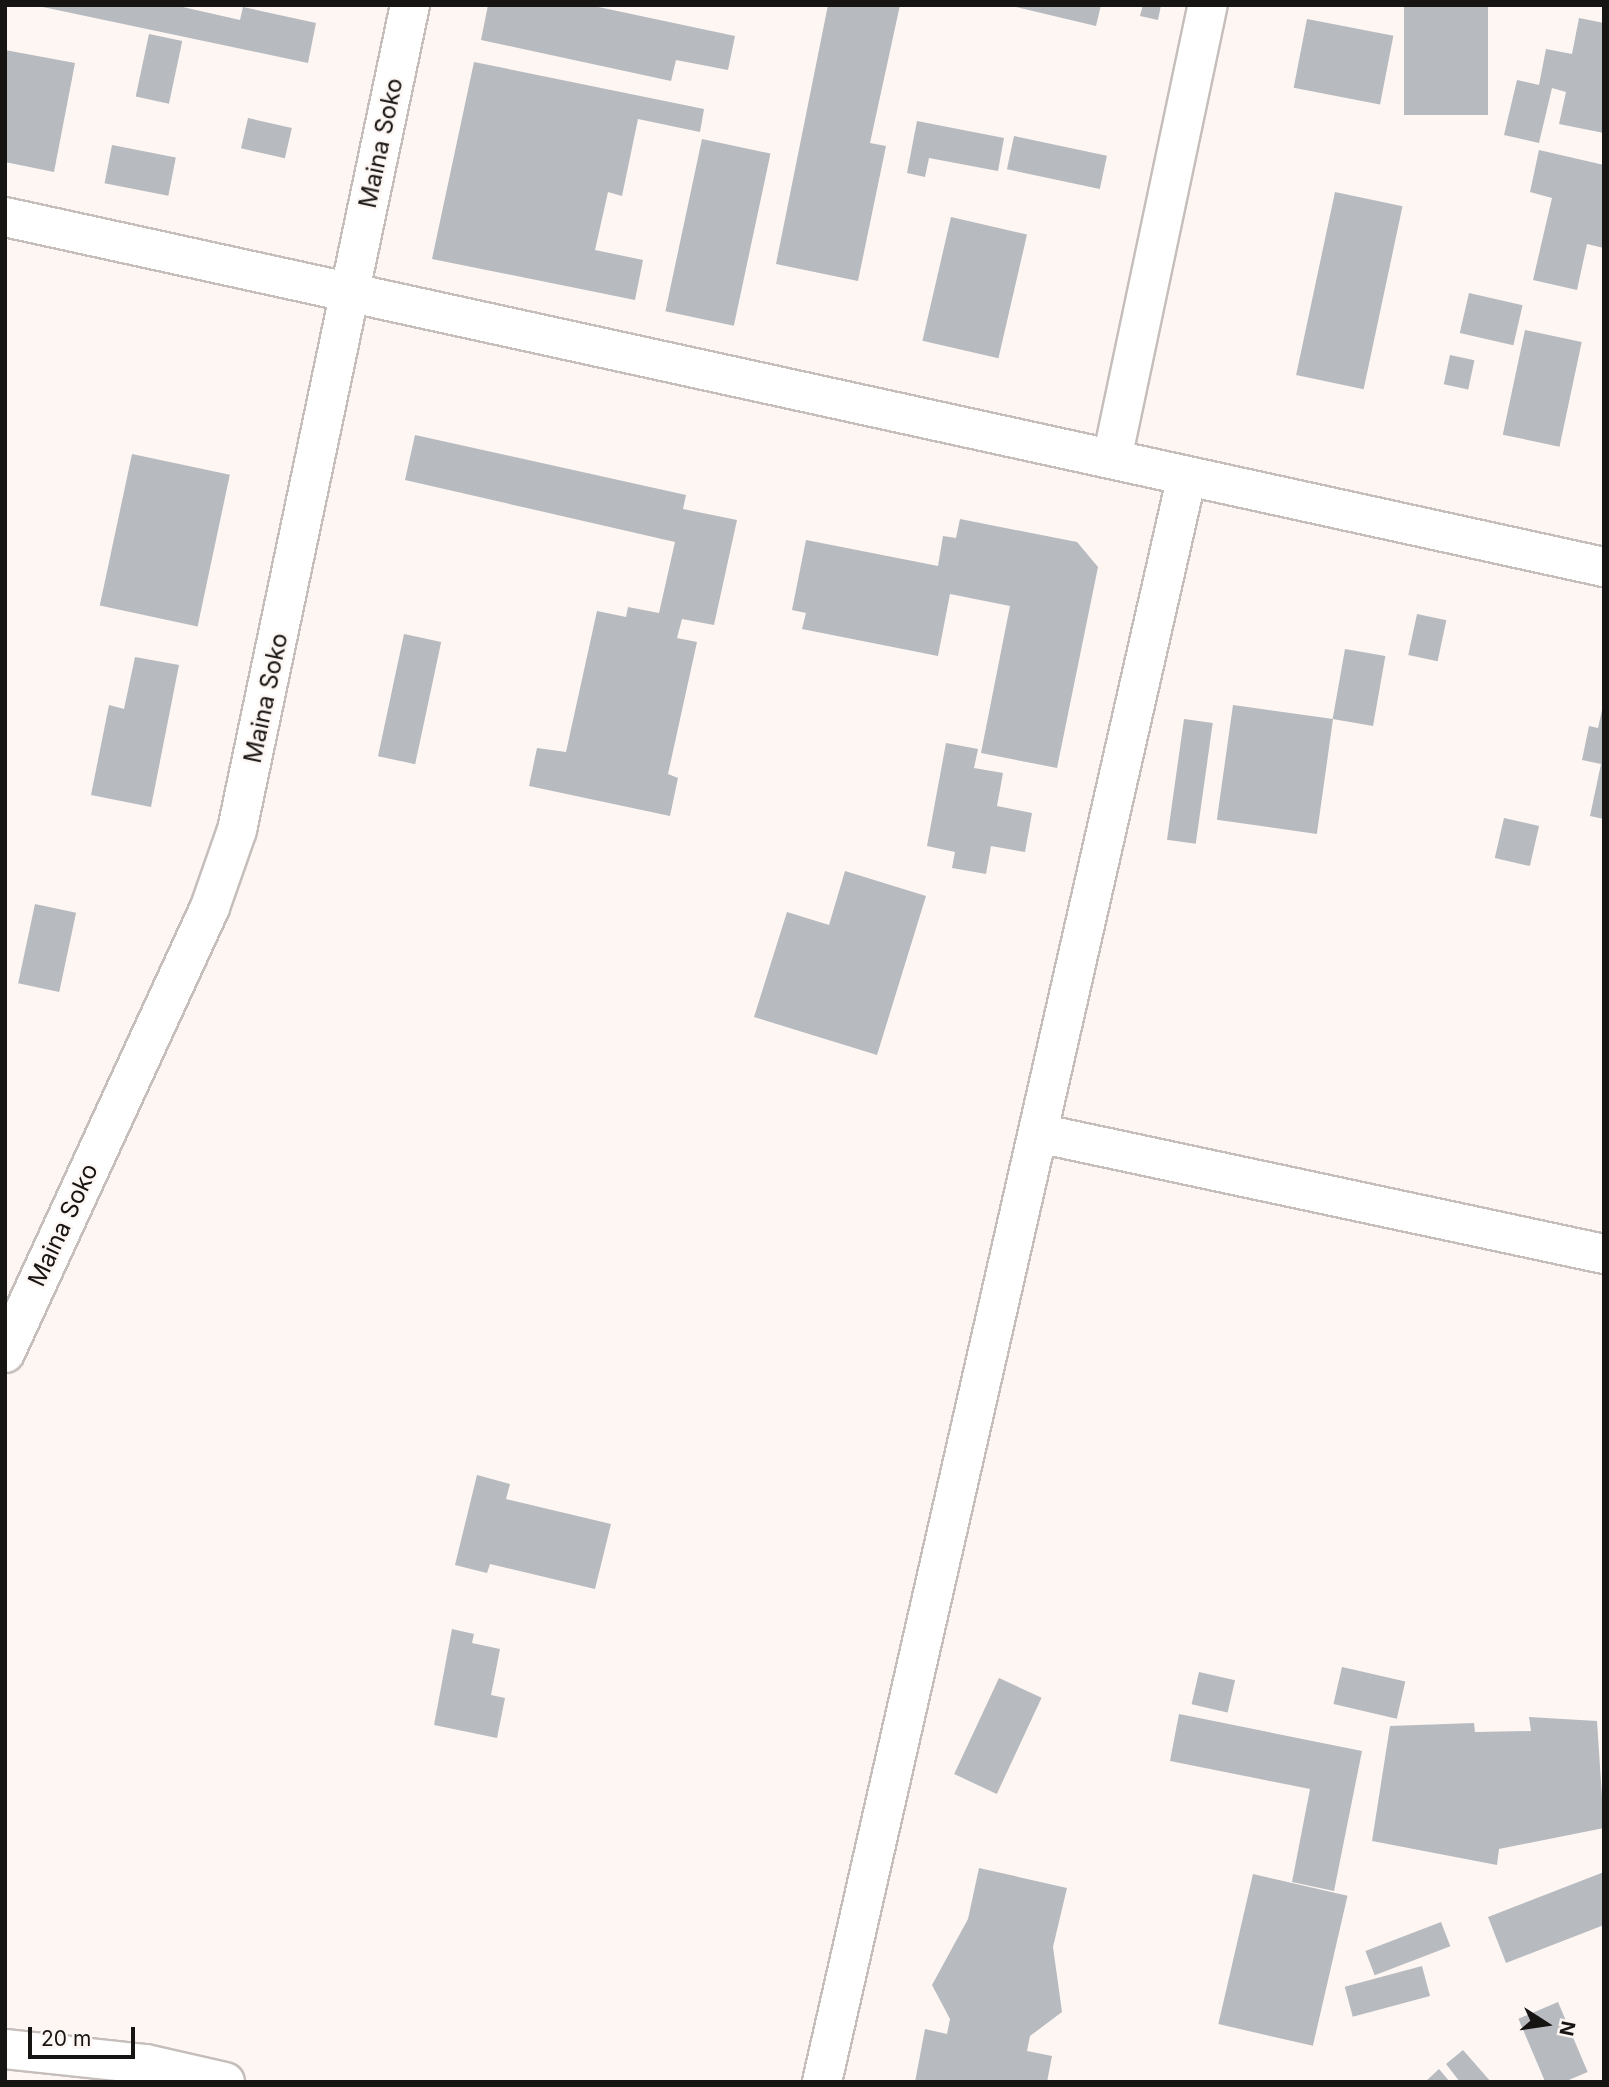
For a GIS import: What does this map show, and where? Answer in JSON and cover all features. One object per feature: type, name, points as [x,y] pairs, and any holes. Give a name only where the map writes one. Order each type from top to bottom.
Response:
[{"type":"street","name":"Maina Soko","points":[[5,1353],[210,907],[237,830],[410,5]]},
{"type":"street","points":[[1112,459],[1208,5]]},
{"type":"street","points":[[5,217],[1604,567]]},
{"type":"street","points":[[822,2082],[1187,476]]},
{"type":"street","points":[[1038,1133],[1604,1254]]},
{"type":"street","points":[[12,2045],[225,2082]]},
{"type":"building","points":[[174,5],[240,20],[243,7],[316,23],[308,63],[38,6]]},
{"type":"building","points":[[488,5],[589,5],[735,36],[728,70],[676,60],[671,81],[481,40]]},
{"type":"building","points":[[828,5],[900,5],[870,143],[886,146],[858,281],[776,264]]},
{"type":"building","points":[[1007,5],[1101,5],[1096,26]]},
{"type":"building","points":[[1143,5],[1161,5],[1158,20],[1140,16]]},
{"type":"building","points":[[1404,5],[1488,5],[1488,115],[1404,115]]},
{"type":"building","points":[[1579,18],[1604,23],[1604,133],[1559,124],[1566,92],[1552,88],[1539,143],[1504,135],[1517,80],[1539,85],[1546,49],[1572,54]]},
{"type":"building","points":[[1307,19],[1393,36],[1380,105],[1294,88]]},
{"type":"building","points":[[149,34],[182,41],[169,104],[136,97]]},
{"type":"building","points":[[5,50],[75,63],[54,172],[5,162]]},
{"type":"building","points":[[474,62],[704,109],[700,132],[638,119],[622,196],[608,192],[595,250],[643,260],[635,300],[432,259]]},
{"type":"building","points":[[248,118],[292,128],[285,158],[241,148]]},
{"type":"building","points":[[917,121],[1004,138],[998,171],[929,158],[925,177],[907,173]]},
{"type":"building","points":[[1014,136],[1107,156],[1100,189],[1007,169]]},
{"type":"building","points":[[702,139],[770,154],[734,326],[665,311]]},
{"type":"building","points":[[112,145],[176,157],[168,196],[105,183]]},
{"type":"building","points":[[1539,150],[1604,165],[1604,248],[1587,244],[1577,290],[1533,280],[1552,198],[1530,192]]},
{"type":"building","points":[[1335,192],[1402,206],[1364,389],[1296,375]]},
{"type":"building","points":[[951,217],[1027,235],[998,358],[922,341]]},
{"type":"building","points":[[1469,293],[1523,305],[1513,345],[1460,333]]},
{"type":"building","points":[[1525,330],[1582,342],[1559,447],[1503,435]]},
{"type":"building","points":[[1450,355],[1474,360],[1468,390],[1444,384]]},
{"type":"building","points":[[415,435],[686,495],[683,509],[737,520],[714,625],[682,619],[677,638],[697,642],[668,774],[678,778],[670,816],[529,786],[537,748],[566,752],[597,611],[626,617],[628,607],[659,613],[675,542],[405,480]]},
{"type":"building","points":[[132,454],[230,475],[198,626],[100,606]]},
{"type":"building","points":[[960,519],[1077,542],[1098,567],[1057,768],[981,753],[1010,606],[950,594],[938,656],[802,629],[806,613],[792,610],[806,540],[938,566],[943,536],[956,538]]},
{"type":"building","points":[[1417,614],[1446,620],[1438,661],[1408,655]]},
{"type":"building","points":[[404,634],[441,642],[415,764],[378,756]]},
{"type":"building","points":[[1345,649],[1385,656],[1373,726],[1333,719]]},
{"type":"building","points":[[135,657],[179,665],[151,807],[91,795],[109,705],[124,709]]},
{"type":"building","points":[[1233,705],[1333,719],[1317,834],[1217,820]]},
{"type":"building","points":[[1602,710],[1604,819],[1590,816],[1601,764],[1582,760],[1589,726],[1598,728]]},
{"type":"building","points":[[1184,719],[1213,723],[1196,844],[1167,840]]},
{"type":"building","points":[[946,743],[978,749],[974,768],[1003,773],[997,806],[1032,813],[1025,852],[991,846],[986,874],[952,868],[955,852],[927,846]]},
{"type":"building","points":[[1504,818],[1539,826],[1530,866],[1495,858]]},
{"type":"building","points":[[845,871],[926,896],[877,1055],[754,1017],[787,912],[829,925]]},
{"type":"building","points":[[35,904],[76,913],[59,992],[18,983]]},
{"type":"building","points":[[477,1475],[510,1484],[506,1499],[611,1524],[595,1589],[490,1564],[487,1573],[455,1565]]},
{"type":"building","points":[[452,1629],[474,1634],[472,1643],[500,1649],[491,1695],[505,1698],[497,1738],[434,1725]]},
{"type":"building","points":[[1342,1667],[1405,1682],[1397,1719],[1333,1704]]},
{"type":"building","points":[[1199,1672],[1235,1680],[1228,1712],[1192,1704]]},
{"type":"building","points":[[999,1678],[1042,1698],[997,1794],[954,1774]]},
{"type":"building","points":[[1179,1714],[1362,1751],[1334,1891],[1292,1882],[1310,1789],[1170,1761]]},
{"type":"building","points":[[1529,1717],[1597,1721],[1604,1828],[1499,1849],[1497,1865],[1372,1841],[1390,1726],[1474,1723],[1475,1732],[1531,1731]]},
{"type":"building","points":[[979,1868],[1067,1888],[1053,1947],[1062,2012],[1030,2036],[1027,2051],[1052,2056],[1047,2082],[915,2082],[925,2029],[947,2034],[950,2019],[932,1985],[968,1919]]},
{"type":"building","points":[[1604,1872],[1604,1925],[1506,1963],[1488,1917]]},
{"type":"building","points":[[1253,1874],[1348,1896],[1313,2046],[1218,2024]]},
{"type":"building","points":[[1441,1922],[1450,1946],[1375,1975],[1365,1951]]},
{"type":"building","points":[[1422,1966],[1430,1996],[1353,2017],[1345,1987]]},
{"type":"building","points":[[1558,2002],[1588,2072],[1564,2082],[1545,2082],[1518,2019]]},
{"type":"building","points":[[1463,2050],[1491,2082],[1460,2082],[1446,2064]]},
{"type":"building","points":[[1439,2069],[1450,2082],[1425,2082]]}]
